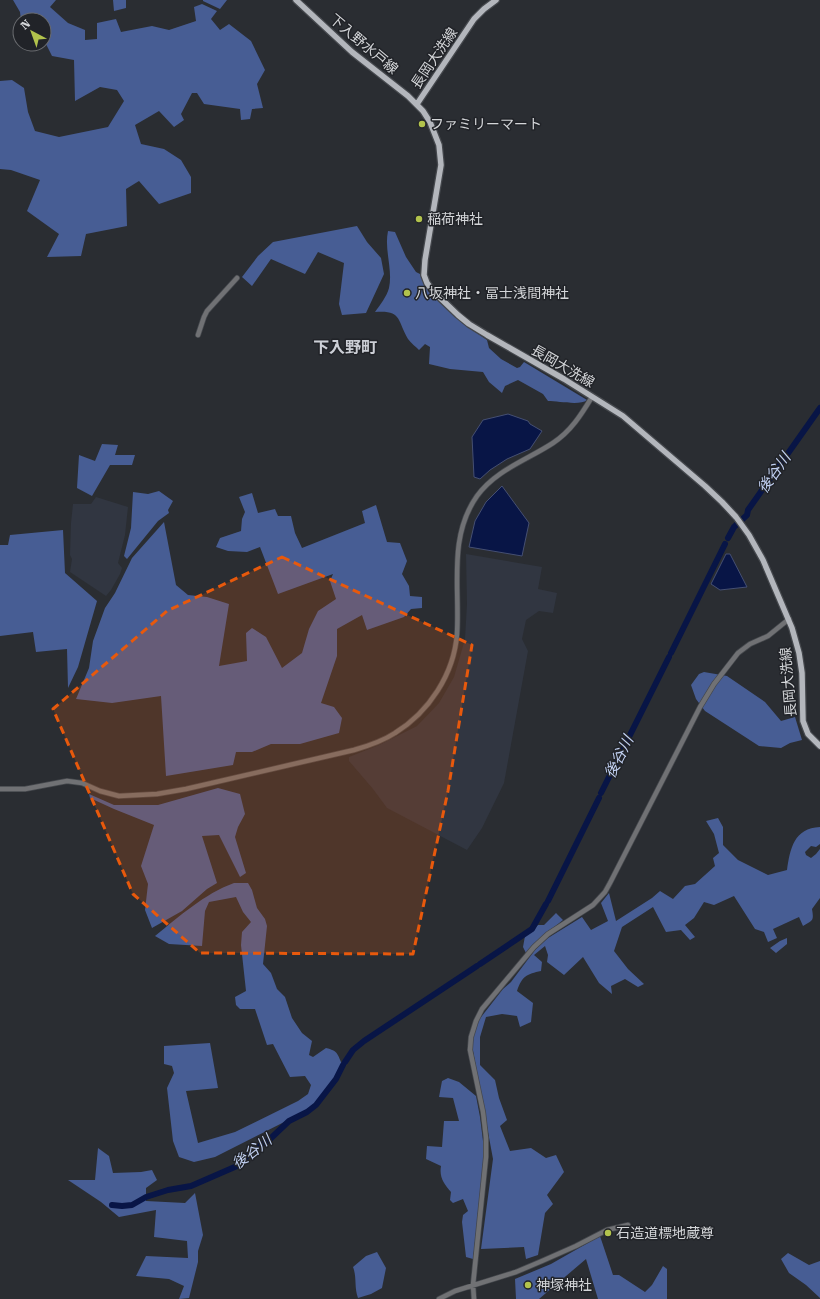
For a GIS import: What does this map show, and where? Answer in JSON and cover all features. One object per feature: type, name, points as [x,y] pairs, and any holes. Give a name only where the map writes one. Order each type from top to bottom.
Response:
[{"type":"main road","name":"下入野水戸線","points":[[296,0],[352,52],[417,104]]},
{"type":"main road","name":"長岡大洗線","points":[[496,0],[474,19],[417,104],[427,116],[434,129],[439,145],[441,159],[440,175],[425,260],[424,275],[427,283],[439,297],[469,324],[514,352],[564,379],[623,416],[705,486],[736,517],[763,560],[795,634],[802,673],[803,721],[808,734],[820,746]]},
{"type":"street","points":[[198,335],[207,311],[237,278]]},
{"type":"street","points":[[0,789],[25,790],[67,781],[82,783],[100,791],[119,796],[158,794],[186,789],[354,750],[375,743],[394,734],[410,723],[424,709],[436,693],[450,666],[457,635],[458,546],[462,528],[472,504],[486,485],[502,472],[553,442],[568,431],[579,418],[592,397]]},
{"type":"street","points":[[474,1299],[473,1285],[486,1157],[486,1138],[483,1112],[470,1050],[471,1037],[476,1020],[487,1004],[540,941],[557,927],[588,909],[600,900],[700,707],[714,684],[738,654],[750,644],[768,636],[789,619]]},
{"type":"street","points":[[439,1299],[455,1291],[516,1272],[542,1262],[607,1230],[628,1225]]},
{"type":"highlighted area","points":[[282,557],[472,645],[448,791],[413,954],[200,953],[133,894],[53,709],[167,611]]},
{"type":"shaded area","points":[[13,0],[56,0],[50,7],[68,23],[85,30],[85,40],[97,39],[97,23],[116,19],[121,32],[152,26],[169,30],[196,21],[194,7],[202,4],[217,11],[211,19],[220,30],[229,24],[251,41],[265,70],[257,84],[263,108],[252,109],[250,119],[241,120],[240,109],[204,104],[197,93],[192,93],[181,114],[184,120],[174,127],[159,111],[135,125],[141,144],[164,149],[181,160],[191,177],[191,193],[159,204],[139,181],[126,189],[127,226],[86,234],[81,256],[47,257],[59,234],[27,211],[40,180],[11,170],[0,169],[0,81],[12,80],[24,88],[28,112],[35,131],[59,137],[108,127],[124,101],[117,90],[100,87],[75,101],[74,60],[52,56],[50,52],[52,52],[52,12],[20,12]]},
{"type":"shaded area","points":[[113,0],[126,0],[126,8],[114,11]]},
{"type":"shaded area","points":[[203,0],[227,0],[220,9]]},
{"type":"shaded area","points":[[357,226],[367,242],[381,258],[384,274],[366,313],[342,315],[339,304],[344,263],[318,252],[305,274],[271,259],[252,286],[242,277],[258,256],[273,242]]},
{"type":"shaded area","points":[[388,231],[395,232],[406,257],[416,272],[422,275],[424,284],[434,297],[462,323],[487,340],[489,348],[501,359],[517,368],[524,362],[587,400],[579,403],[548,401],[543,394],[518,380],[505,386],[502,393],[489,382],[483,372],[450,369],[429,364],[430,347],[425,344],[419,350],[408,339],[398,318],[390,313],[375,312],[389,288],[390,274],[387,245]]},
{"type":"shaded area","points":[[508,414],[528,421],[530,424],[542,431],[530,449],[507,459],[490,470],[480,479],[474,477],[472,437],[483,420]]},
{"type":"shaded area","points":[[102,444],[118,445],[115,455],[135,455],[132,465],[110,465],[92,496],[77,488],[79,455],[95,461]]},
{"type":"shaded area","points":[[502,486],[529,523],[522,556],[469,547],[475,521],[486,502]]},
{"type":"shaded area","points":[[159,491],[173,501],[168,510],[169,513],[158,521],[127,559],[124,556],[131,528],[133,492],[148,494]]},
{"type":"shaded area","points":[[252,493],[258,513],[275,509],[278,516],[291,516],[295,533],[302,548],[365,523],[362,511],[376,505],[387,542],[400,543],[407,561],[402,574],[409,586],[410,596],[422,597],[422,608],[411,609],[404,617],[367,630],[362,615],[337,629],[337,656],[321,703],[334,707],[342,718],[339,733],[300,744],[271,744],[252,752],[236,752],[233,765],[166,776],[161,696],[112,703],[76,699],[89,668],[93,641],[105,608],[115,593],[132,558],[164,522],[176,585],[188,595],[207,597],[229,604],[219,666],[247,661],[246,633],[252,628],[266,637],[282,668],[302,653],[309,629],[318,611],[336,599],[330,581],[333,574],[278,594],[260,547],[247,552],[228,551],[216,547],[220,538],[241,531],[242,519],[245,512],[239,497]]},
{"type":"shaded area","points":[[96,497],[128,507],[125,535],[118,563],[122,568],[111,590],[106,596],[70,572],[72,559],[70,555],[73,504],[91,504]]},
{"type":"shaded area","points":[[63,530],[65,573],[97,601],[78,667],[68,688],[67,649],[36,652],[33,632],[0,636],[0,545],[8,545],[10,535]]},
{"type":"shaded area","points":[[466,554],[542,567],[538,589],[557,593],[553,613],[539,611],[526,620],[522,639],[528,651],[504,783],[482,828],[467,850],[387,808],[349,761],[349,757],[379,745],[417,726],[439,703],[454,677],[465,639],[467,604]]},
{"type":"shaded area","points":[[726,554],[730,554],[747,587],[720,590],[711,584]]},
{"type":"shaded area","points":[[704,672],[727,676],[765,702],[781,721],[795,717],[802,740],[790,743],[781,748],[759,746],[705,711],[696,699],[691,685],[699,674]]},
{"type":"shaded area","points":[[218,788],[240,794],[245,814],[238,827],[235,837],[246,873],[240,877],[219,835],[202,836],[217,883],[207,889],[182,911],[152,928],[145,910],[148,884],[141,866],[154,825],[90,798],[89,794],[114,805],[158,805]]},
{"type":"shaded area","points":[[718,818],[723,827],[723,845],[738,860],[768,875],[787,870],[792,847],[795,841],[804,831],[811,828],[820,827],[820,844],[816,847],[811,846],[805,852],[806,855],[811,858],[820,849],[820,898],[812,909],[812,920],[803,926],[799,917],[773,929],[777,938],[768,942],[764,932],[755,929],[734,896],[714,905],[704,902],[694,918],[685,925],[695,937],[690,940],[681,930],[666,932],[653,907],[622,927],[614,951],[628,969],[644,984],[638,987],[625,979],[611,986],[612,994],[599,983],[583,957],[564,975],[547,962],[548,955],[545,946],[534,955],[542,962],[541,971],[526,976],[521,982],[517,991],[533,1003],[531,1022],[520,1027],[517,1016],[502,1014],[486,1017],[480,1037],[480,1065],[495,1080],[499,1098],[507,1120],[500,1126],[510,1151],[531,1148],[546,1158],[556,1155],[564,1172],[547,1195],[553,1204],[545,1213],[538,1255],[526,1259],[524,1247],[481,1249],[493,1159],[473,1051],[473,1035],[478,1021],[503,989],[511,982],[535,950],[548,938],[582,917],[591,930],[608,921],[601,903],[609,893],[616,921],[652,898],[660,891],[673,899],[685,886],[695,884],[715,866],[713,858],[719,853],[714,834],[706,821]]},
{"type":"shaded area","points":[[234,883],[248,883],[252,890],[257,908],[265,919],[267,926],[263,964],[271,973],[277,989],[285,997],[292,1018],[302,1033],[312,1041],[309,1055],[313,1057],[326,1048],[337,1053],[342,1064],[337,1076],[329,1088],[310,1109],[215,1157],[194,1162],[179,1157],[173,1141],[167,1088],[174,1073],[172,1066],[164,1064],[164,1046],[210,1043],[218,1088],[186,1091],[198,1143],[235,1132],[298,1101],[308,1094],[311,1085],[305,1076],[290,1077],[273,1044],[267,1045],[255,1009],[240,1009],[236,1005],[235,997],[246,991],[241,945],[242,932],[251,922],[243,912],[236,897],[209,902],[205,911],[202,946],[169,944],[155,936],[202,899]]},
{"type":"shaded area","points":[[556,913],[563,920],[537,941],[526,953],[523,947],[525,936],[538,925],[544,925]]},
{"type":"shaded area","points":[[787,938],[787,944],[776,953],[770,948],[780,941]]},
{"type":"shaded area","points":[[448,1078],[459,1082],[476,1096],[480,1117],[484,1164],[473,1259],[466,1257],[462,1222],[463,1215],[468,1211],[463,1199],[453,1203],[450,1200],[451,1192],[443,1180],[441,1166],[426,1159],[427,1146],[442,1147],[444,1121],[459,1121],[453,1098],[439,1097],[442,1081]]},
{"type":"shaded area","points":[[98,1148],[109,1156],[113,1173],[152,1170],[157,1180],[146,1188],[146,1201],[185,1203],[195,1193],[203,1235],[198,1251],[198,1262],[189,1298],[179,1299],[184,1286],[169,1279],[136,1276],[146,1256],[188,1258],[187,1241],[154,1237],[156,1210],[119,1217],[101,1202],[68,1180],[95,1180]]},
{"type":"shaded area","points":[[600,1236],[613,1275],[619,1275],[645,1292],[652,1285],[663,1266],[667,1269],[667,1299],[598,1299],[586,1259],[539,1299],[516,1299],[515,1279],[551,1264]]},
{"type":"shaded area","points":[[377,1252],[386,1268],[382,1288],[371,1294],[358,1298],[353,1267],[366,1256]]},
{"type":"shaded area","points":[[788,1253],[809,1265],[820,1261],[820,1298],[806,1285],[789,1273],[781,1259]]},
{"type":"waterway","name":"後谷川","points":[[728,538],[734,527],[747,515],[748,510],[820,408]]},
{"type":"waterway","name":"後谷川","points":[[671,653],[725,544]]},
{"type":"waterway","name":"後谷川","points":[[601,793],[669,657]]},
{"type":"waterway","name":"後谷川","points":[[548,901],[599,798]]},
{"type":"waterway","name":"後谷川","points":[[480,964],[532,929],[546,904]]},
{"type":"waterway","name":"後谷川","points":[[345,1062],[353,1050],[364,1041],[477,966]]},
{"type":"waterway","name":"後谷川","points":[[112,1205],[132,1205],[146,1197],[168,1190],[191,1186],[237,1166],[255,1148],[269,1140],[289,1121],[307,1112],[316,1105],[336,1079],[343,1065]]},
{"type":"place","name":"ファミリーマート","points":[[422,124]]},
{"type":"place","name":"稲荷神社","points":[[419,219]]},
{"type":"place","name":"八坂神社・冨士浅間神社","points":[[407,293]]},
{"type":"place","name":"石造道標地蔵尊","points":[[608,1233]]},
{"type":"place","name":"神塚神社","points":[[528,1285]]},
{"type":"district","name":"下入野町","points":[[345,347]]}]
